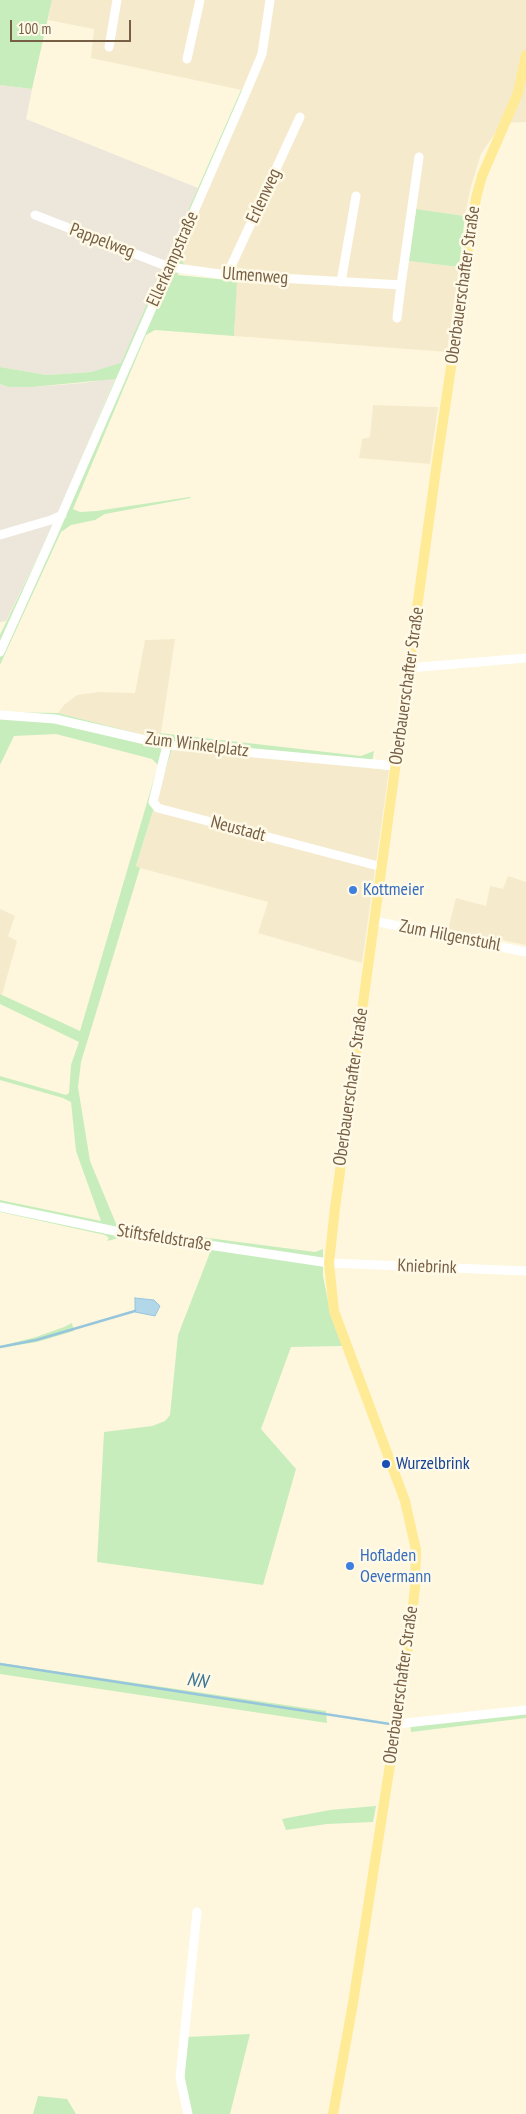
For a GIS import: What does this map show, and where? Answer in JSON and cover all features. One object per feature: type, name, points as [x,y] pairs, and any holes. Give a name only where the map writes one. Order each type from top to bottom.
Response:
[{"type":"main road","name":"Oberbauerschafter Straße","points":[[333,2114],[346,2049],[397,1724],[415,1588],[416,1550],[405,1500],[334,1311],[329,1263],[438,452],[476,198],[482,176],[518,93],[526,55]]},
{"type":"street","points":[[109,46],[117,0]]},
{"type":"street","points":[[187,59],[200,0]]},
{"type":"street","name":"Ellerkampstraße","points":[[0,652],[262,54],[270,0]]},
{"type":"street","name":"Erlenweg","points":[[228,275],[300,117]]},
{"type":"street","points":[[397,318],[419,157]]},
{"type":"street","points":[[341,282],[356,196]]},
{"type":"street","name":"Pappelweg","points":[[35,215],[169,268]]},
{"type":"street","name":"Ulmenweg","points":[[169,268],[228,275],[401,285]]},
{"type":"street","points":[[0,535],[51,520],[62,514]]},
{"type":"street","points":[[409,668],[526,658]]},
{"type":"street","name":"Zum Winkelplatz","points":[[0,715],[55,719],[167,745],[396,766]]},
{"type":"street","name":"Neustadt","points":[[167,745],[153,802],[158,808],[382,867]]},
{"type":"street","name":"Zum Hilgenstuhl","points":[[374,920],[526,952]]},
{"type":"street","name":"Stiftsfeldstraße","points":[[0,1206],[115,1231],[329,1263]]},
{"type":"street","name":"Kniebrink","points":[[329,1263],[526,1271]]},
{"type":"street","points":[[397,1724],[526,1710]]},
{"type":"street","points":[[188,2114],[180,2077],[197,1912]]},
{"type":"shaded area","points":[[52,0],[526,0],[526,122],[502,123],[481,154],[470,190],[465,216],[416,209],[409,261],[459,267],[447,352],[234,336],[237,271],[186,267],[180,258],[251,92],[91,58],[94,29],[48,20]]},
{"type":"shaded area","points":[[0,85],[32,89],[26,119],[198,188],[121,364],[91,372],[47,375],[0,367]]},
{"type":"shaded area","points":[[115,378],[53,525],[6,621],[0,622],[0,384],[8,387],[32,387],[84,383]]},
{"type":"shaded area","points":[[373,405],[438,407],[430,464],[359,458],[362,439],[370,437]]},
{"type":"shaded area","points":[[175,639],[160,740],[58,713],[64,705],[77,695],[99,692],[135,693],[145,640]]},
{"type":"shaded area","points":[[172,748],[389,770],[362,963],[258,933],[268,902],[136,867]]},
{"type":"shaded area","points":[[508,876],[526,882],[526,945],[448,929],[456,898],[486,906],[490,886],[503,889]]},
{"type":"shaded area","points":[[0,909],[15,916],[8,936],[17,941],[2,995],[0,994]]},
{"type":"green space","points":[[0,0],[52,0],[32,89],[0,85]]},
{"type":"green space","points":[[241,90],[251,92],[181,251],[180,258],[186,267],[177,275],[237,281],[234,336],[155,330],[146,335],[73,509],[80,512],[96,511],[191,498],[105,514],[95,520],[71,525],[61,532],[0,665],[0,635],[53,525],[115,379],[32,387],[8,387],[0,384],[0,367],[47,375],[91,372],[121,363]]},
{"type":"green space","points":[[416,209],[465,216],[459,267],[409,261]]},
{"type":"green space","points":[[0,712],[58,713],[159,739],[160,733],[361,756],[374,751],[371,768],[172,749],[136,866],[140,868],[81,1062],[78,1087],[90,1161],[117,1226],[315,1252],[323,1249],[323,1276],[331,1316],[342,1346],[291,1347],[261,1429],[296,1469],[263,1585],[97,1562],[104,1432],[152,1426],[165,1421],[170,1415],[178,1335],[211,1250],[123,1237],[107,1241],[109,1238],[105,1235],[0,1212],[0,1200],[101,1221],[76,1151],[71,1102],[0,1080],[0,1076],[66,1095],[69,1093],[71,1065],[79,1042],[0,1004],[0,994],[80,1031],[158,765],[152,759],[56,734],[14,736],[0,765]]},
{"type":"green space","points":[[72,1323],[74,1331],[37,1342],[0,1348],[0,1346],[36,1337]]},
{"type":"green space","points":[[0,1663],[326,1711],[327,1723],[0,1674]]},
{"type":"green space","points":[[526,1706],[526,1718],[411,1732],[410,1719]]},
{"type":"green space","points":[[376,1806],[373,1822],[327,1824],[286,1830],[282,1819],[330,1810]]},
{"type":"green space","points":[[250,2034],[230,2114],[192,2114],[184,2090],[186,2037]]},
{"type":"green space","points":[[38,2096],[67,2099],[76,2114],[33,2114]]},
{"type":"water","points":[[135,1298],[154,1300],[160,1306],[155,1316],[135,1312]]},
{"type":"waterway","name":"NN","points":[[0,1347],[36,1340],[135,1311]]},
{"type":"waterway","name":"NN","points":[[0,1664],[390,1724]]},
{"type":"place","name":"Kottmeier","points":[[353,890]]},
{"type":"place","name":"Wurzelbrink","points":[[386,1464]]},
{"type":"place","name":"Hofladen Oevermann","points":[[350,1566]]}]
